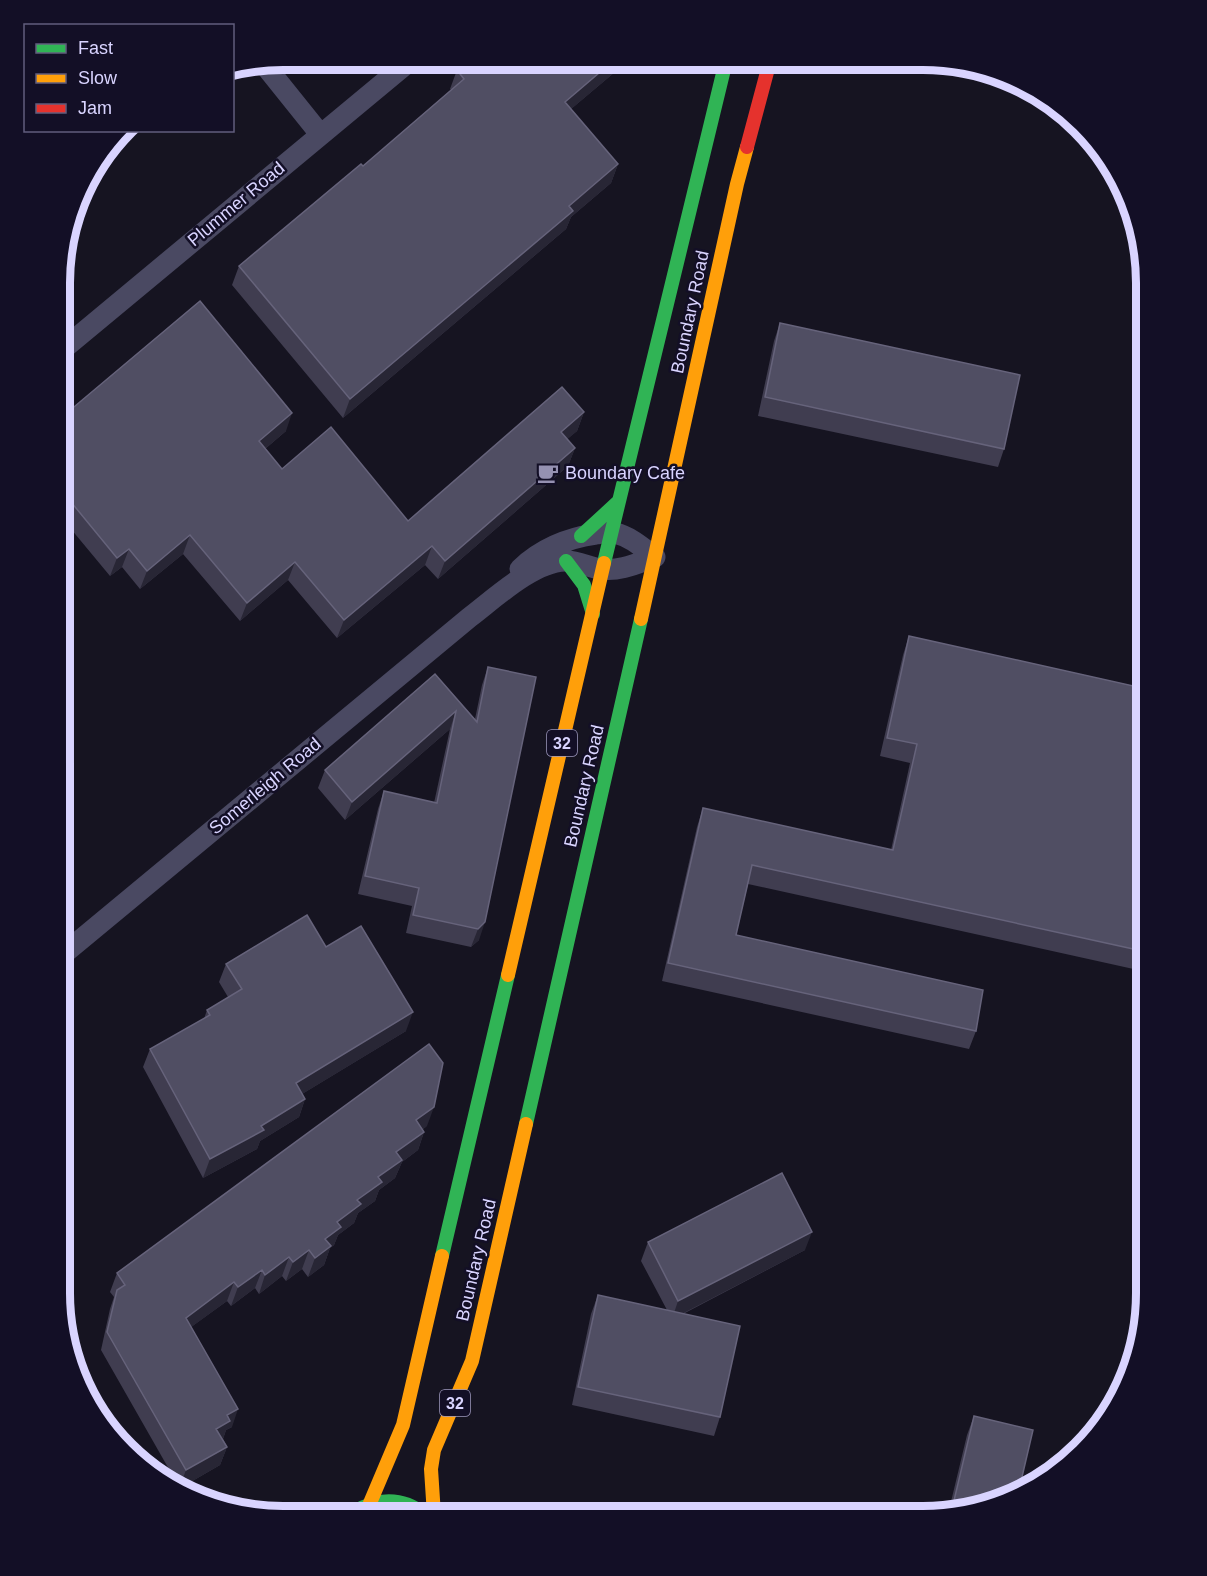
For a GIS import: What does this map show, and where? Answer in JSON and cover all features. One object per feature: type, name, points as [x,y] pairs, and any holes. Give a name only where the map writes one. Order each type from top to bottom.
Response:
[{"type":"main road","name":"Boundary Road","points":[[370,1503],[403,1425],[618,502],[724,70]]},
{"type":"main road","name":"Boundary Road","points":[[433,1506],[431,1469],[434,1450],[472,1361],[655,557],[737,184],[768,70]]},
{"type":"main road","points":[[581,536],[618,502]]},
{"type":"main road","points":[[566,561],[584,585],[593,614]]},
{"type":"main road","points":[[365,1506],[387,1500],[410,1506]]},
{"type":"street","points":[[269,71],[320,134]]},
{"type":"street","name":"Plummer Road","points":[[70,343],[398,71]]},
{"type":"street","points":[[612,532],[630,538],[655,557]]},
{"type":"street","name":"Somerleigh Road","points":[[470,617],[531,559],[551,546],[581,536],[612,532]]},
{"type":"street","name":"Somerleigh Road","points":[[70,949],[470,617],[527,575],[541,567],[566,561],[603,570],[623,568],[655,557]]},
{"type":"building","points":[[602,70],[565,102],[618,164],[569,206],[573,211],[350,399],[239,266],[361,164],[363,166],[464,79],[458,71]]},
{"type":"building","points":[[200,301],[292,413],[259,441],[282,469],[331,427],[408,521],[562,387],[584,412],[561,432],[575,448],[445,561],[432,546],[344,620],[295,562],[247,603],[190,535],[147,571],[129,549],[117,558],[70,501],[70,410]]},
{"type":"building","points":[[780,323],[1020,375],[1004,449],[765,397]]},
{"type":"building","points":[[909,636],[1136,687],[1136,950],[752,865],[736,935],[983,990],[976,1031],[668,963],[703,808],[893,850],[917,744],[887,738]]},
{"type":"building","points":[[488,667],[536,677],[485,922],[478,929],[413,915],[419,888],[365,876],[384,791],[437,803],[456,711],[352,802],[325,770],[435,674],[477,722]]},
{"type":"building","points":[[307,915],[326,947],[361,926],[413,1012],[296,1083],[305,1099],[261,1126],[264,1130],[210,1159],[150,1049],[210,1015],[207,1010],[242,989],[226,964]]},
{"type":"building","points":[[429,1044],[443,1063],[434,1107],[416,1120],[424,1132],[396,1152],[402,1160],[378,1177],[382,1182],[357,1200],[361,1204],[337,1222],[341,1227],[325,1239],[331,1246],[315,1258],[309,1250],[293,1262],[289,1257],[265,1275],[262,1270],[238,1287],[234,1282],[186,1318],[238,1409],[227,1415],[230,1421],[216,1429],[227,1447],[186,1470],[107,1332],[117,1290],[125,1285],[117,1273]]},
{"type":"building","points":[[782,1173],[812,1232],[678,1301],[648,1242]]},
{"type":"building","points":[[598,1295],[740,1326],[720,1417],[578,1387]]},
{"type":"building","points":[[974,1416],[1033,1430],[1021,1482],[992,1494],[953,1504]]},
{"type":"traffic: fast","points":[[604,563],[724,70]]},
{"type":"traffic: fast","points":[[581,536],[618,502]]},
{"type":"traffic: fast","points":[[566,561],[584,585],[593,614]]},
{"type":"traffic: fast","points":[[526,1124],[641,619]]},
{"type":"traffic: fast","points":[[442,1256],[508,975]]},
{"type":"traffic: fast","points":[[366,1506],[389,1501],[409,1506]]},
{"type":"traffic: slow","points":[[641,619],[747,147]]},
{"type":"traffic: slow","points":[[508,975],[604,563]]},
{"type":"traffic: slow","points":[[433,1506],[431,1469],[434,1450],[472,1361],[526,1124]]},
{"type":"traffic: slow","points":[[370,1503],[403,1425],[442,1256]]},
{"type":"traffic: jam","points":[[747,147],[768,70]]},
{"type":"place","name":"Boundary Cafe","points":[[548,473]]}]
